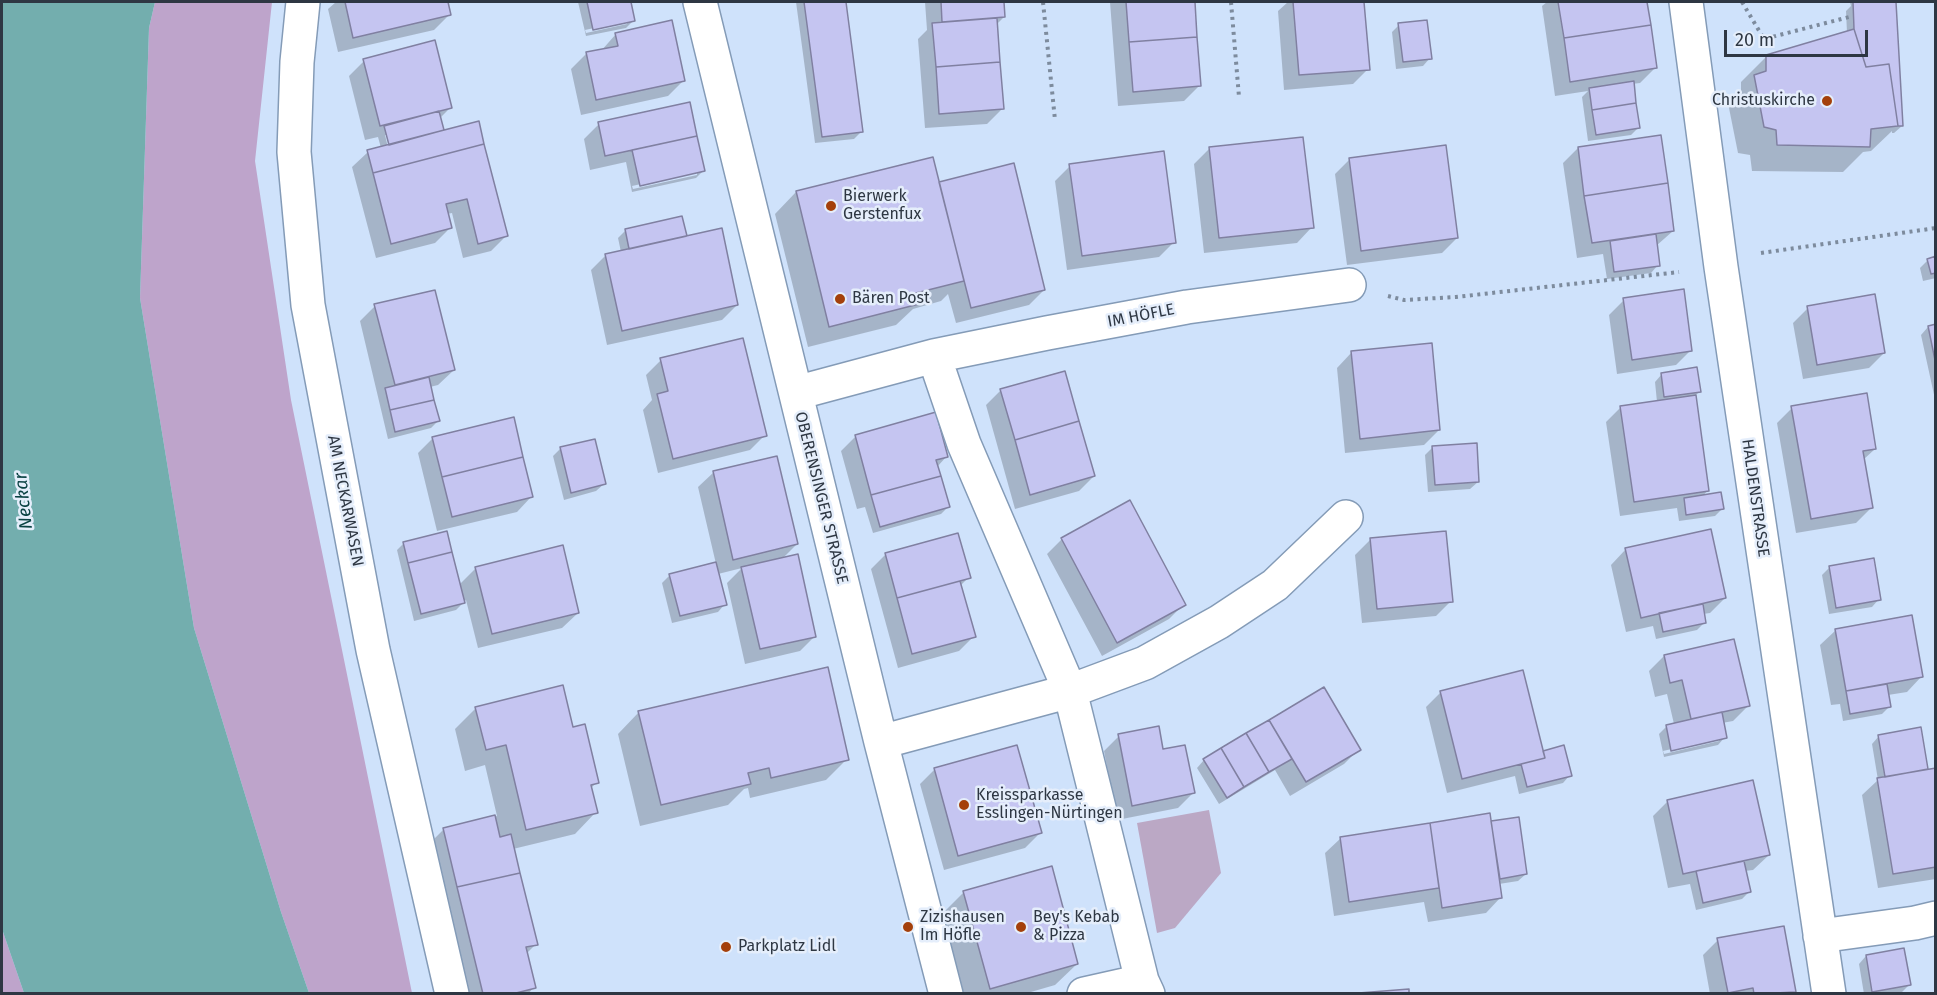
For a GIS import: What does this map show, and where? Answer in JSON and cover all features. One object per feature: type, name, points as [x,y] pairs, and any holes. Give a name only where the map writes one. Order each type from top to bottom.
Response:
[{"type":"street","name":"AM NECKARWASEN","points":[[303,2],[297,62],[294,152],[308,305],[373,650],[452,993]]},
{"type":"street","name":"OBERENSINGER STRASSE","points":[[700,2],[881,742],[946,993]]},
{"type":"street","name":"HALDENSTRASSE","points":[[1686,2],[1721,267],[1829,993]]},
{"type":"street","name":"IM HÖFLE","points":[[796,393],[934,356],[1187,307],[1349,285]]},
{"type":"street","points":[[934,356],[964,444],[1070,691],[1145,987],[1084,993]]},
{"type":"street","points":[[881,742],[1070,691],[1145,663],[1220,622],[1275,585],[1346,517]]},
{"type":"street","points":[[1820,936],[1915,923],[1935,918]]},
{"type":"path","points":[[1043,2],[1055,120]]},
{"type":"path","points":[[1232,2],[1239,97]]},
{"type":"path","points":[[1742,2],[1764,39],[1852,16]]},
{"type":"path","points":[[1773,251],[1935,228]]},
{"type":"path","points":[[1349,285],[1404,300],[1456,297],[1721,267]]},
{"type":"shaded area","points":[[155,2],[272,2],[255,161],[291,400],[412,993],[309,993],[281,912],[194,628],[140,298],[149,28]]},
{"type":"shaded area","points":[[1209,810],[1221,873],[1175,928],[1157,933],[1137,823]]},
{"type":"shaded area","points":[[2,929],[24,993],[2,993]]},
{"type":"water","name":"Neckar","points":[[2,2],[155,2],[149,28],[140,298],[194,628],[281,912],[309,993],[24,993],[2,929]]},
{"type":"building","points":[[345,2],[448,2],[451,15],[353,38]]},
{"type":"building","points":[[587,2],[631,2],[635,21],[593,30]]},
{"type":"building","points":[[804,2],[846,2],[863,132],[822,137]]},
{"type":"building","points":[[941,2],[1004,2],[1005,17],[942,22]]},
{"type":"building","points":[[1126,2],[1195,2],[1197,37],[1129,42]]},
{"type":"building","points":[[1293,2],[1364,2],[1370,70],[1299,75]]},
{"type":"building","points":[[1558,2],[1647,2],[1651,25],[1564,38]]},
{"type":"building","points":[[1853,2],[1896,2],[1903,126],[1898,126],[1889,64],[1866,67],[1854,29]]},
{"type":"building","points":[[997,18],[1000,62],[936,67],[932,23]]},
{"type":"building","points":[[672,20],[685,81],[596,100],[586,52],[618,46],[615,33]]},
{"type":"building","points":[[1427,20],[1432,59],[1403,62],[1398,23]]},
{"type":"building","points":[[1651,25],[1657,68],[1570,82],[1564,38]]},
{"type":"building","name":"Christuskirche","points":[[1854,29],[1866,67],[1889,64],[1898,126],[1871,129],[1870,147],[1777,145],[1776,130],[1764,127],[1754,75],[1766,71],[1766,55]]},
{"type":"building","points":[[1197,37],[1201,86],[1133,92],[1129,42]]},
{"type":"building","points":[[435,40],[452,108],[380,126],[363,59]]},
{"type":"building","points":[[1000,62],[1004,109],[939,114],[936,67]]},
{"type":"building","points":[[1634,81],[1636,103],[1592,110],[1589,88]]},
{"type":"building","points":[[690,102],[697,136],[605,156],[598,122]]},
{"type":"building","points":[[1636,103],[1640,128],[1596,135],[1592,110]]},
{"type":"building","points":[[439,111],[444,130],[389,145],[384,126]]},
{"type":"building","points":[[479,121],[484,144],[373,173],[367,150]]},
{"type":"building","points":[[1661,135],[1668,183],[1584,196],[1578,147]]},
{"type":"building","points":[[697,136],[705,171],[640,186],[632,150]]},
{"type":"building","points":[[1303,137],[1314,228],[1219,238],[1209,147]]},
{"type":"building","points":[[484,144],[508,236],[478,244],[467,199],[446,204],[452,228],[391,244],[373,173]]},
{"type":"building","points":[[1446,145],[1458,238],[1361,251],[1349,158]]},
{"type":"building","points":[[1164,151],[1176,243],[1082,256],[1069,164]]},
{"type":"building","points":[[933,157],[964,281],[916,293],[919,304],[829,327],[796,191]]},
{"type":"building","points":[[1014,163],[1045,290],[971,308],[939,182]]},
{"type":"building","points":[[1668,183],[1674,231],[1592,243],[1584,196]]},
{"type":"building","points":[[682,216],[687,236],[629,249],[625,229]]},
{"type":"building","points":[[722,228],[738,305],[622,331],[605,254]]},
{"type":"building","points":[[1656,234],[1660,266],[1614,272],[1610,241]]},
{"type":"building","points":[[1936,256],[1936,273],[1931,274],[1927,259]]},
{"type":"building","points":[[1684,289],[1692,351],[1632,360],[1623,298]]},
{"type":"building","points":[[435,290],[455,370],[395,385],[374,304]]},
{"type":"building","points":[[1875,294],[1885,353],[1817,365],[1807,306]]},
{"type":"building","points":[[1936,324],[1936,365],[1928,326]]},
{"type":"building","points":[[743,338],[767,436],[673,459],[657,394],[668,391],[660,358]]},
{"type":"building","points":[[1432,343],[1440,430],[1360,439],[1351,351]]},
{"type":"building","points":[[1697,367],[1701,392],[1664,397],[1661,373]]},
{"type":"building","points":[[1065,371],[1079,421],[1015,440],[1000,389]]},
{"type":"building","points":[[429,377],[434,400],[390,410],[385,388]]},
{"type":"building","points":[[1867,393],[1876,449],[1863,451],[1873,508],[1811,519],[1791,406]]},
{"type":"building","points":[[1696,395],[1709,491],[1634,502],[1620,406]]},
{"type":"building","points":[[434,400],[440,421],[395,432],[390,410]]},
{"type":"building","points":[[936,412],[948,457],[936,460],[941,476],[871,495],[855,435]]},
{"type":"building","points":[[514,417],[523,457],[442,477],[432,437]]},
{"type":"building","points":[[1079,421],[1095,476],[1030,495],[1015,440]]},
{"type":"building","points":[[595,439],[606,484],[571,493],[560,447]]},
{"type":"building","points":[[1477,443],[1479,482],[1435,485],[1432,446]]},
{"type":"building","points":[[777,456],[798,544],[733,560],[713,471]]},
{"type":"building","points":[[523,457],[533,497],[452,517],[442,477]]},
{"type":"building","points":[[941,476],[950,507],[880,527],[871,495]]},
{"type":"building","points":[[1721,492],[1724,509],[1686,515],[1684,498]]},
{"type":"building","points":[[1130,500],[1186,605],[1117,643],[1061,538]]},
{"type":"building","points":[[1711,529],[1726,598],[1641,618],[1625,548]]},
{"type":"building","points":[[447,531],[452,552],[408,563],[403,542]]},
{"type":"building","points":[[1446,531],[1453,602],[1377,609],[1370,538]]},
{"type":"building","points":[[958,533],[971,578],[897,598],[885,553]]},
{"type":"building","points":[[563,545],[579,613],[492,634],[475,567]]},
{"type":"building","points":[[452,552],[465,603],[421,614],[408,563]]},
{"type":"building","points":[[798,554],[816,637],[760,649],[741,567]]},
{"type":"building","points":[[1874,558],[1881,600],[1836,608],[1829,566]]},
{"type":"building","points":[[716,562],[727,605],[680,616],[669,574]]},
{"type":"building","points":[[960,581],[976,637],[912,654],[897,598]]},
{"type":"building","points":[[1703,604],[1706,623],[1663,632],[1659,613]]},
{"type":"building","points":[[1912,615],[1923,677],[1846,691],[1835,629]]},
{"type":"building","points":[[1734,639],[1750,706],[1691,719],[1682,680],[1670,683],[1664,655]]},
{"type":"building","points":[[828,667],[849,760],[771,778],[769,768],[748,773],[751,784],[661,805],[638,711]]},
{"type":"building","points":[[1523,670],[1545,758],[1462,779],[1440,691]]},
{"type":"building","points":[[1887,684],[1891,707],[1850,714],[1846,691]]},
{"type":"building","points":[[563,685],[573,727],[585,724],[599,783],[591,785],[598,813],[526,830],[506,745],[486,750],[475,707]]},
{"type":"building","points":[[1324,687],[1361,750],[1306,782],[1269,720]]},
{"type":"building","points":[[1722,712],[1727,738],[1671,751],[1666,725]]},
{"type":"building","points":[[1269,720],[1292,759],[1269,772],[1246,733]]},
{"type":"building","points":[[1159,726],[1163,749],[1185,745],[1195,793],[1132,806],[1118,734]]},
{"type":"building","points":[[1921,727],[1928,769],[1885,777],[1878,735]]},
{"type":"building","points":[[1246,733],[1269,772],[1244,787],[1221,748]]},
{"type":"building","points":[[1017,745],[1042,833],[958,856],[934,768]]},
{"type":"building","points":[[1564,745],[1572,776],[1527,787],[1521,764],[1545,758],[1543,751]]},
{"type":"building","points":[[1221,748],[1244,787],[1227,798],[1203,759]]},
{"type":"building","points":[[1936,768],[1936,867],[1893,874],[1877,778]]},
{"type":"building","points":[[1753,780],[1770,855],[1683,874],[1667,800]]},
{"type":"building","points":[[1490,813],[1502,898],[1442,908],[1430,823]]},
{"type":"building","points":[[495,815],[500,837],[511,834],[520,873],[457,887],[443,828]]},
{"type":"building","points":[[1519,817],[1527,874],[1500,879],[1491,821]]},
{"type":"building","points":[[1430,823],[1439,888],[1349,902],[1340,837]]},
{"type":"building","points":[[1744,861],[1751,892],[1703,903],[1696,871]]},
{"type":"building","name":"Bey's Kebab & Pizza","points":[[1052,866],[1078,964],[990,989],[963,891]]},
{"type":"building","points":[[520,873],[538,945],[526,947],[536,988],[512,994],[483,994],[457,887]]},
{"type":"building","points":[[1784,926],[1796,992],[1754,994],[1753,988],[1728,993],[1717,938]]},
{"type":"building","points":[[1904,948],[1911,985],[1872,992],[1866,955]]},
{"type":"building","points":[[1409,989],[1409,994],[1346,994]]},
{"type":"place","name":"Christuskirche","points":[[1827,101]]},
{"type":"place","name":"Bierwerk Gerstenfux","points":[[831,206]]},
{"type":"place","name":"Bären Post","points":[[840,299]]},
{"type":"place","name":"Kreissparkasse Esslingen-Nürtingen","points":[[964,805]]},
{"type":"place","name":"Zizishausen Im Höfle","points":[[908,927]]},
{"type":"place","name":"Bey's Kebab & Pizza","points":[[1021,927]]},
{"type":"place","name":"Parkplatz Lidl","points":[[726,947]]}]
